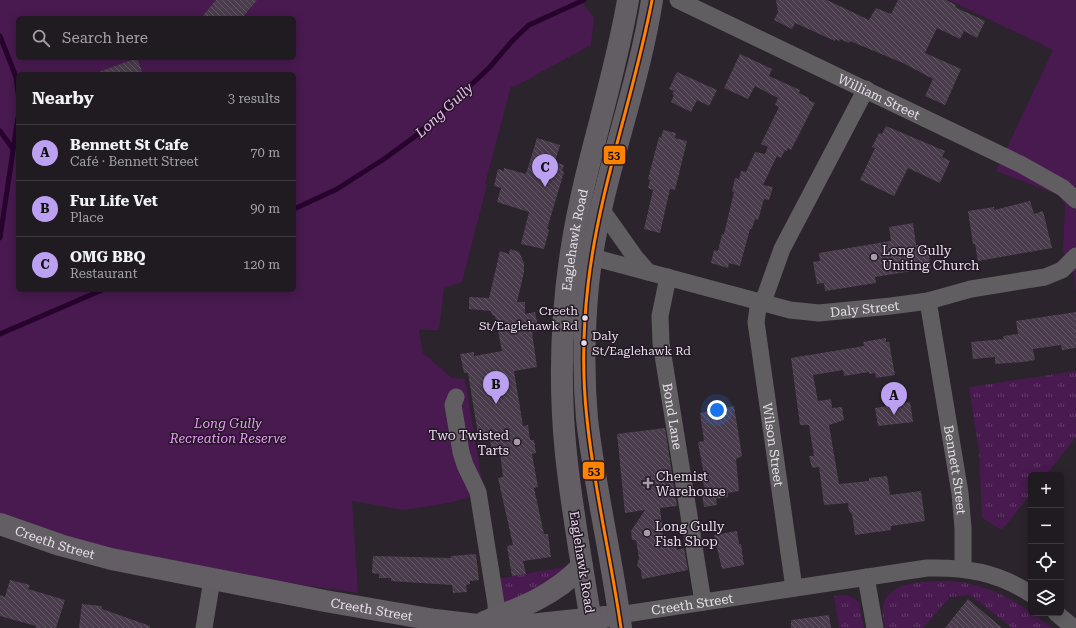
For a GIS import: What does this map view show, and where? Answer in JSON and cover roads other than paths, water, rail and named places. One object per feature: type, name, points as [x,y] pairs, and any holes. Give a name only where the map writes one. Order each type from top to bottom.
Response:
[{"type":"main road","name":"Eaglehawk Road","points":[[592,623],[582,566],[566,454],[563,404],[563,345],[567,286],[576,225],[616,62],[628,0]]},
{"type":"main road","name":"Eaglehawk Road","points":[[620,622],[587,418],[585,335],[592,257],[602,209],[640,60],[652,0]]},
{"type":"main road","name":"Creeth Street","points":[[0,524],[80,551],[212,580],[325,601],[475,625],[497,624],[531,626],[620,622]]},
{"type":"main road","points":[[497,624],[564,584],[582,566]]},
{"type":"street","name":"William Street","points":[[678,0],[1020,164],[1063,188],[1076,200]]},
{"type":"street","name":"Wilson Street","points":[[794,588],[756,322],[761,302],[782,249],[866,89]]},
{"type":"street","points":[[602,209],[633,254],[648,272]]},
{"type":"street","name":"Daly Street","points":[[592,257],[790,310],[819,313],[928,301],[971,289],[1045,277],[1062,270],[1076,256]]},
{"type":"street","name":"Bond Lane","points":[[668,277],[660,316],[661,343],[703,602]]},
{"type":"street","name":"Bennett Street","points":[[928,301],[960,493],[963,528],[963,568]]},
{"type":"street","points":[[456,397],[454,405],[461,452],[465,465],[478,492],[497,624]]},
{"type":"street","name":"Creeth Street","points":[[620,622],[703,602],[927,568],[963,568]]},
{"type":"street","points":[[963,568],[1005,580],[1028,592]]},
{"type":"street","points":[[866,577],[875,628]]},
{"type":"street","points":[[204,628],[212,580]]},
{"type":"street","points":[[1060,616],[1074,628]]},
{"type":"waterway","name":"Long Gully","points":[[296,208],[337,189],[384,159],[417,135],[489,68],[513,40],[529,25],[584,0]]},
{"type":"waterway","points":[[0,36],[16,77]]},
{"type":"waterway","points":[[0,238],[16,130]]},
{"type":"waterway","points":[[0,131],[13,149]]},
{"type":"waterway","name":"Long Gully","points":[[0,334],[97,292]]},
{"type":"place","name":"OMG BBQ","points":[[545,187]]},
{"type":"place","name":"Long Gully Uniting Church","points":[[874,257]]},
{"type":"place","name":"Creeth St/Eaglehawk Rd","points":[[585,318]]},
{"type":"place","name":"Daly St/Eaglehawk Rd","points":[[584,343]]},
{"type":"place","name":"Fur Life Vet","points":[[496,404]]},
{"type":"place","name":"Bennett St Cafe","points":[[894,415]]},
{"type":"place","name":"Two Twisted Tarts","points":[[517,442]]},
{"type":"place","name":"Chemist Warehouse","points":[[648,483]]},
{"type":"place","name":"Long Gully Fish Shop","points":[[647,533]]},
{"type":"park label","name":"Long Gully Recreation Reserve","points":[[228,430]]}]
